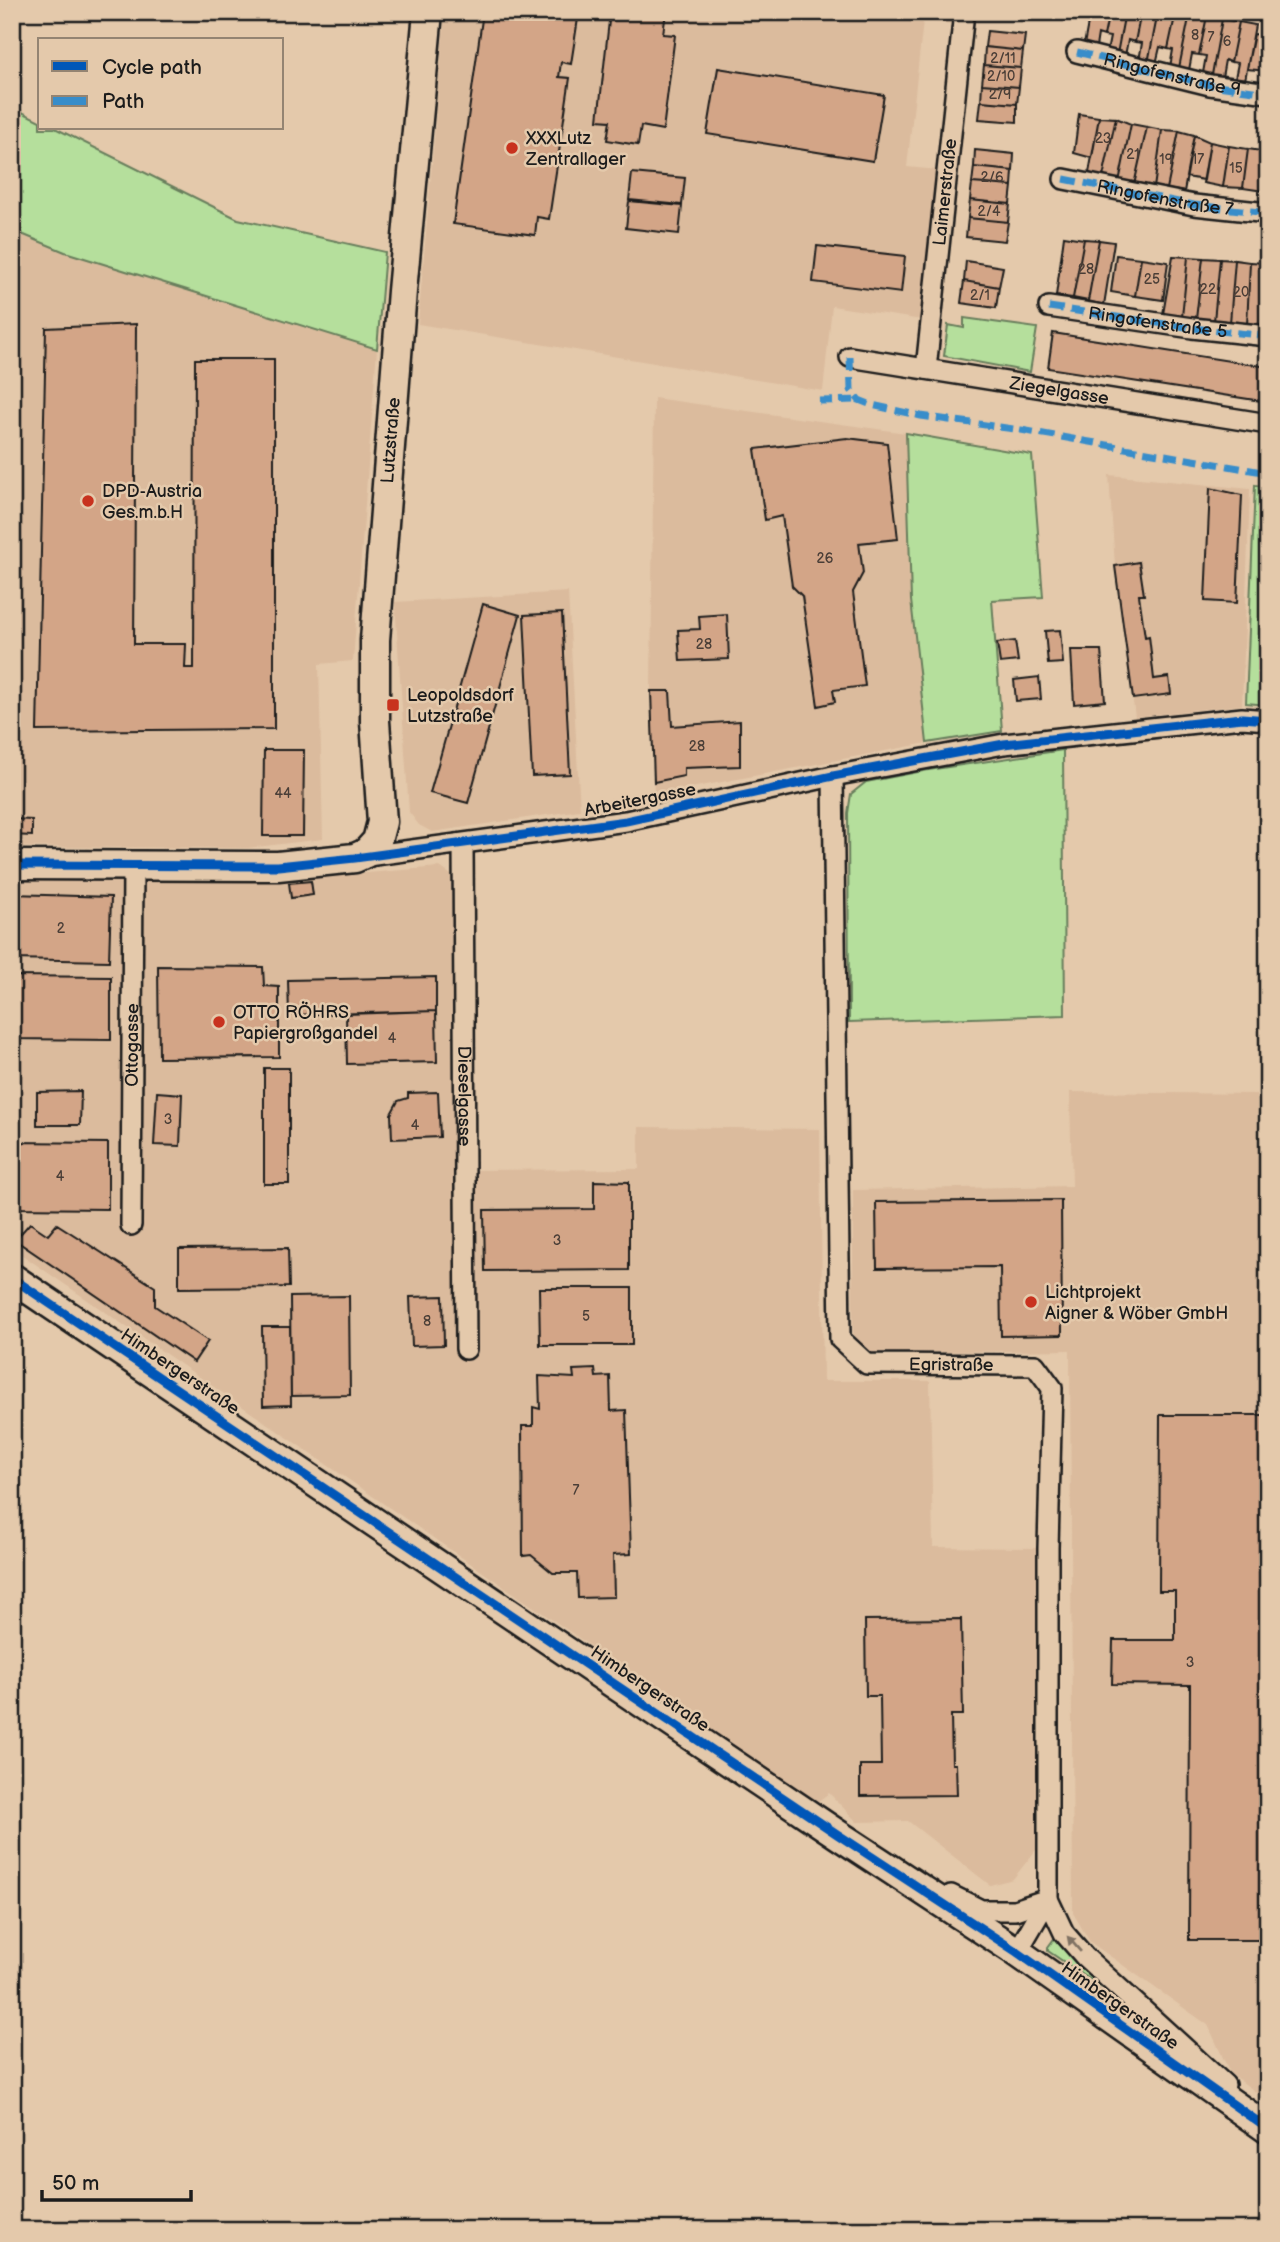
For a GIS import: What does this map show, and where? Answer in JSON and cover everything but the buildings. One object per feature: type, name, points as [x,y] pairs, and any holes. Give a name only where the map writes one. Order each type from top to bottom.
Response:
[{"type":"street","name":"Lutzstraße","points":[[355,858],[366,853],[377,841],[382,822],[375,721],[375,640],[402,291],[428,12]]},
{"type":"street","name":"Laimerstraße","points":[[926,369],[964,12]]},
{"type":"street","name":"Ringofenstraße 9","points":[[1077,52],[1210,85],[1268,93]]},
{"type":"street","name":"Ringofenstraße 7","points":[[1064,179],[1195,205],[1268,213]]},
{"type":"street","name":"Ringofenstraße 5","points":[[1049,307],[1268,336]]},
{"type":"street","name":"Ziegelgasse","points":[[850,357],[1268,424]]},
{"type":"street","name":"Arbeitergasse","points":[[12,865],[278,866],[355,858],[626,821],[833,776],[1004,744],[1242,718],[1268,720]]},
{"type":"street","name":"Egristraße","points":[[833,776],[840,1339],[867,1364],[1035,1365],[1052,1388],[1048,1548],[1048,1899]]},
{"type":"street","name":"Dieselgasse","points":[[463,844],[466,1349]]},
{"type":"street","name":"Ottogasse","points":[[131,1225],[133,865]]},
{"type":"street","name":"Himbergerstraße","points":[[12,1278],[837,1834],[1017,1952],[1268,2129]]},
{"type":"street","points":[[837,1834],[981,1910],[1015,1910],[1048,1899]]},
{"type":"street","points":[[1017,1952],[1048,1899]]},
{"type":"street","points":[[1048,1899],[1064,1933],[1085,1957],[1268,2123]]},
{"type":"shaded area","points":[[445,12],[955,12],[954,24],[923,21],[907,167],[938,170],[922,320],[832,306],[823,391],[418,324]]},
{"type":"shaded area","points":[[12,230],[65,252],[377,349],[353,661],[319,664],[323,839],[248,848],[12,847]]},
{"type":"shaded area","points":[[654,398],[906,433],[911,600],[927,743],[654,795],[651,691]]},
{"type":"shaded area","points":[[1109,475],[1250,489],[1242,705],[1135,717],[1115,566]]},
{"type":"shaded area","points":[[568,592],[580,810],[432,832],[419,825],[409,812],[395,602]]},
{"type":"shaded area","points":[[440,867],[451,875],[455,1170],[639,1169],[639,1127],[820,1129],[823,1381],[930,1381],[933,1547],[1036,1548],[1043,1841],[1013,1879],[990,1885],[908,1821],[857,1822],[829,1793],[817,1802],[12,1248],[12,879],[257,882]]},
{"type":"shaded area","points":[[1070,1092],[1257,1094],[1262,1377],[1268,1378],[1268,2101],[1230,2073],[1208,2025],[1090,1942],[1073,1913],[1070,1350],[871,1353],[853,1333],[853,1190],[1072,1186]]},
{"type":"green space","points":[[12,107],[38,120],[38,130],[59,130],[238,219],[385,252],[377,349],[65,252],[12,230]]},
{"type":"green space","points":[[964,318],[1037,328],[1030,372],[944,356],[948,325],[964,328]]},
{"type":"green space","points":[[906,433],[1032,455],[1043,597],[992,600],[1002,731],[927,743],[911,600]]},
{"type":"green space","points":[[1255,485],[1268,487],[1268,705],[1246,703]]},
{"type":"green space","points":[[1063,750],[1065,1015],[849,1022],[848,813],[851,794],[866,782]]},
{"type":"green space","points":[[1056,1936],[1103,1984],[1101,1987],[1048,1951]]},
{"type":"marked path","points":[[1077,52],[1210,85],[1268,93]]},
{"type":"marked path","points":[[1064,179],[1194,205],[1268,213]]},
{"type":"marked path","points":[[1049,307],[1268,336]]},
{"type":"marked path","points":[[850,357],[851,390],[859,400],[872,405],[921,416],[1021,430],[1268,473]]},
{"type":"marked path","points":[[819,401],[859,400]]},
{"type":"cycle path","points":[[12,865],[278,866],[355,858],[626,821],[833,776],[1004,744],[1242,718],[1268,720]]},
{"type":"cycle path","points":[[12,1278],[837,1834],[1017,1952],[1268,2129]]},
{"type":"place","name":"XXXLutz Zentrallager","points":[[512,148]]},
{"type":"place","name":"DPD-Austria Ges.m.b.H","points":[[88,501]]},
{"type":"place","name":"Leopoldsdorf Lutzstraße","points":[[393,705]]},
{"type":"place","name":"OTTO RÖHRS Papiergroßgandel","points":[[219,1022]]},
{"type":"place","name":"Lichtprojekt Aigner & Wöber GmbH","points":[[1031,1302]]}]
